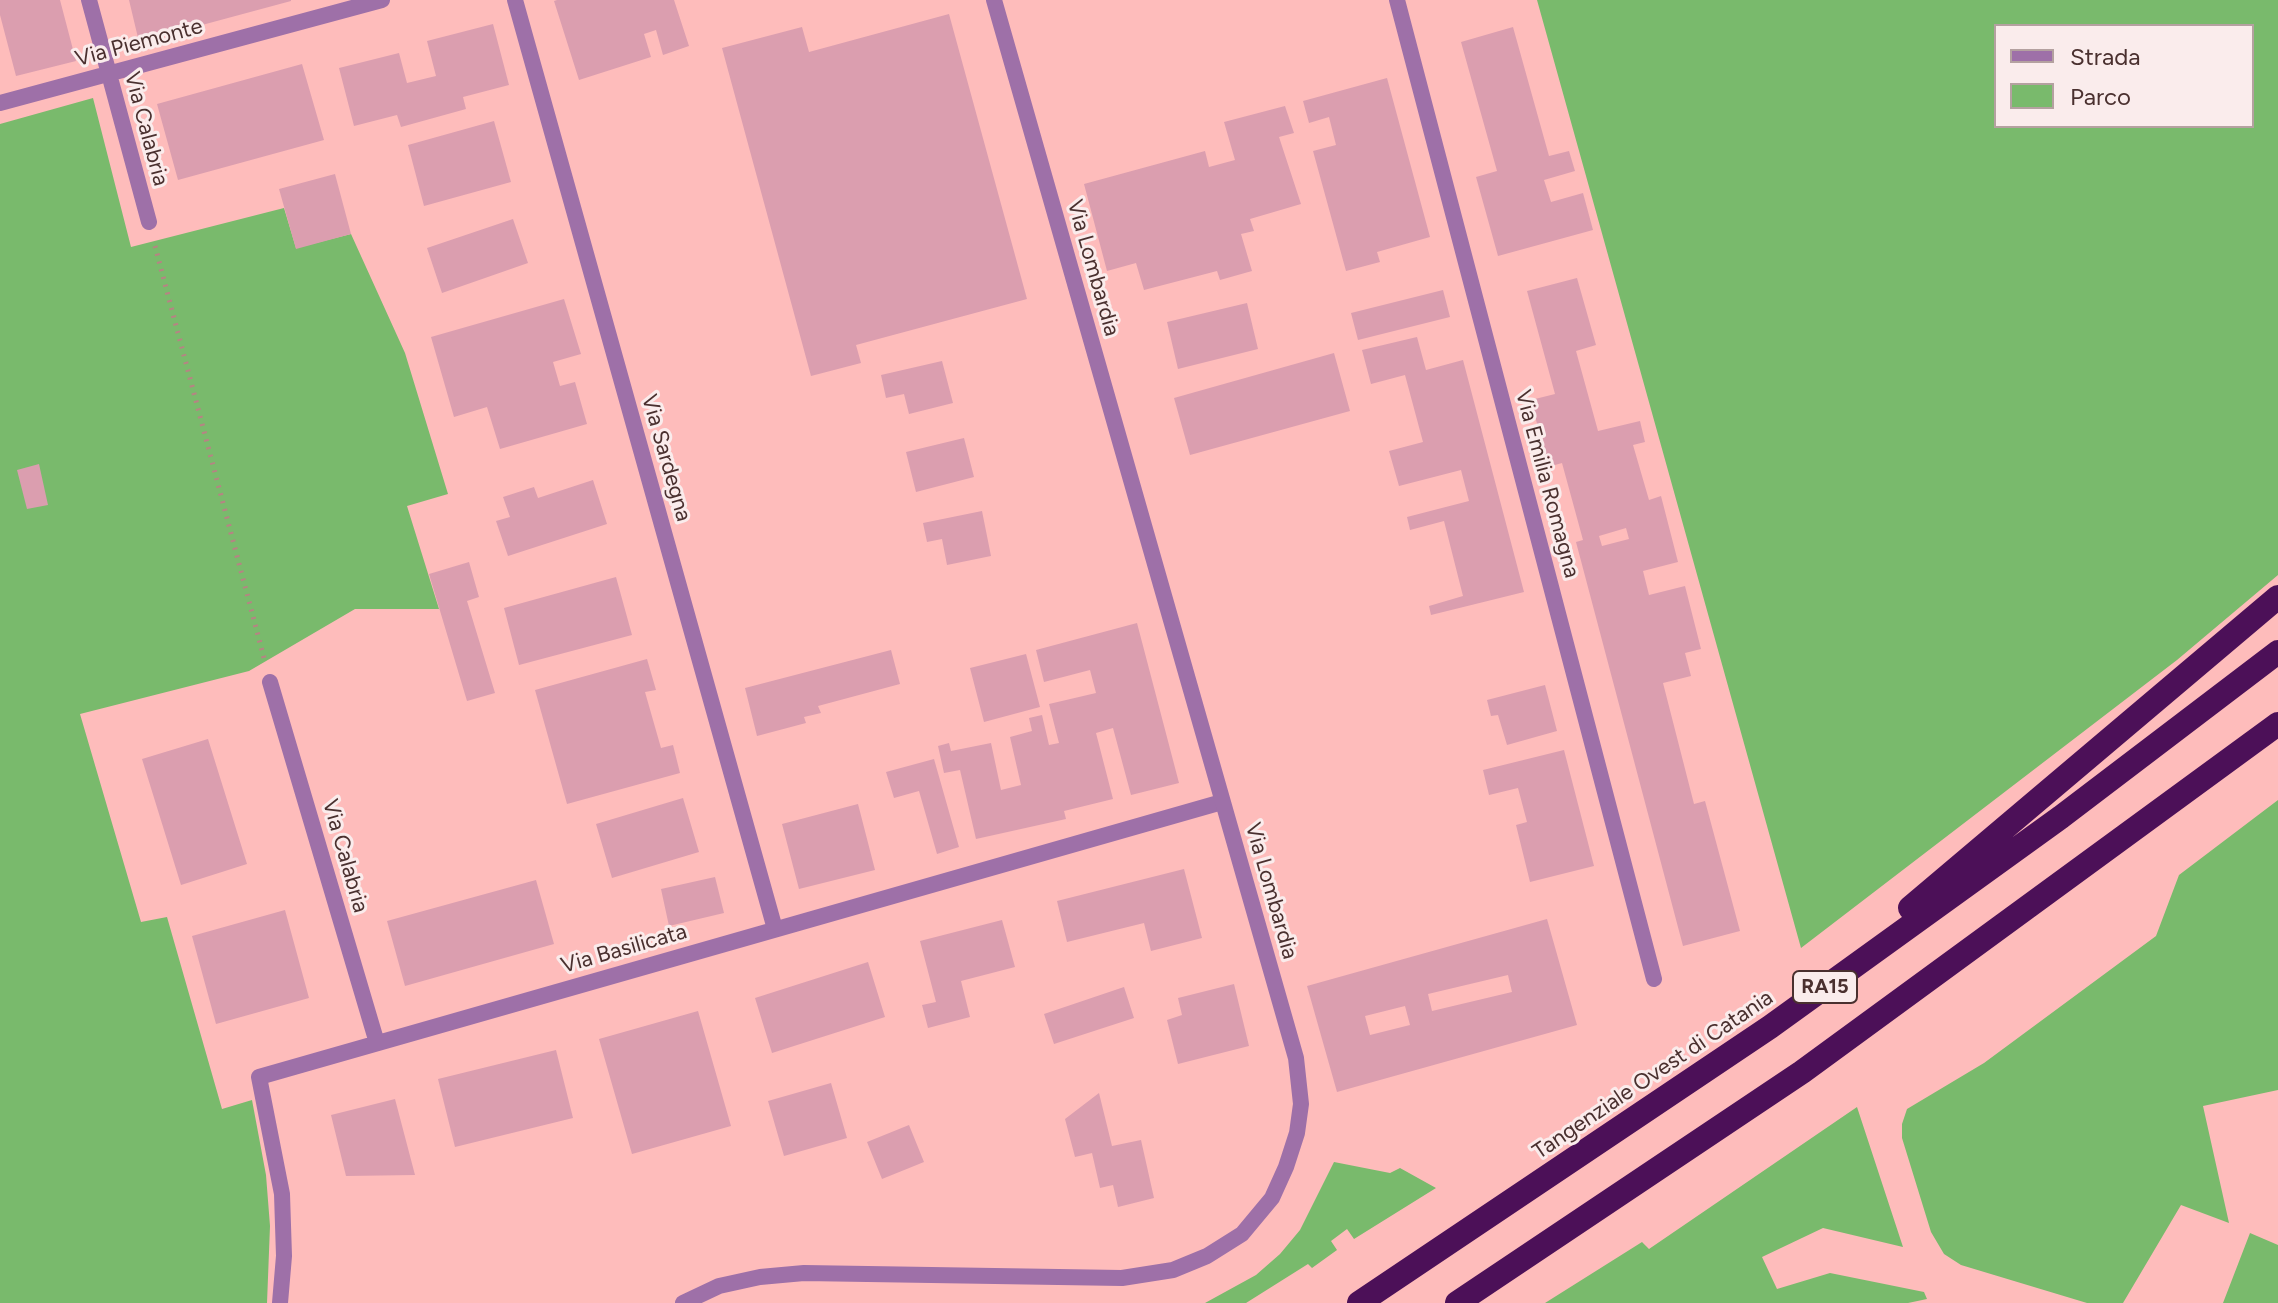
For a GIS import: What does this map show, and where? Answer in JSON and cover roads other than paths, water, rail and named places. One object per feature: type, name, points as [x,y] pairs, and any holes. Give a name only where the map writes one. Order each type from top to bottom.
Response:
[{"type":"highway","points":[[1770,1027],[2278,597]]},
{"type":"highway","name":"Tangenziale Ovest di Catania","points":[[1359,1303],[1770,1027],[2061,817],[2278,652]]},
{"type":"highway","name":"RA15","points":[[1457,1303],[1802,1072],[2278,724]]},
{"type":"street","name":"Via Calabria","points":[[89,0],[149,222]]},
{"type":"street","name":"Via Piemonte","points":[[0,103],[382,0]]},
{"type":"street","name":"Via Sardegna","points":[[515,0],[775,929]]},
{"type":"street","name":"Via Lombardia","points":[[683,1303],[719,1286],[760,1277],[804,1273],[1122,1278],[1173,1270],[1207,1256],[1242,1234],[1272,1198],[1297,1133],[1301,1104],[1296,1058],[994,0]]},
{"type":"street","name":"Via Emilia Romagna","points":[[1397,0],[1654,979]]},
{"type":"street","name":"Via Calabria","points":[[270,682],[377,1043]]},
{"type":"street","name":"Via Basilicata","points":[[280,1303],[284,1256],[282,1194],[259,1077],[1222,802]]}]
